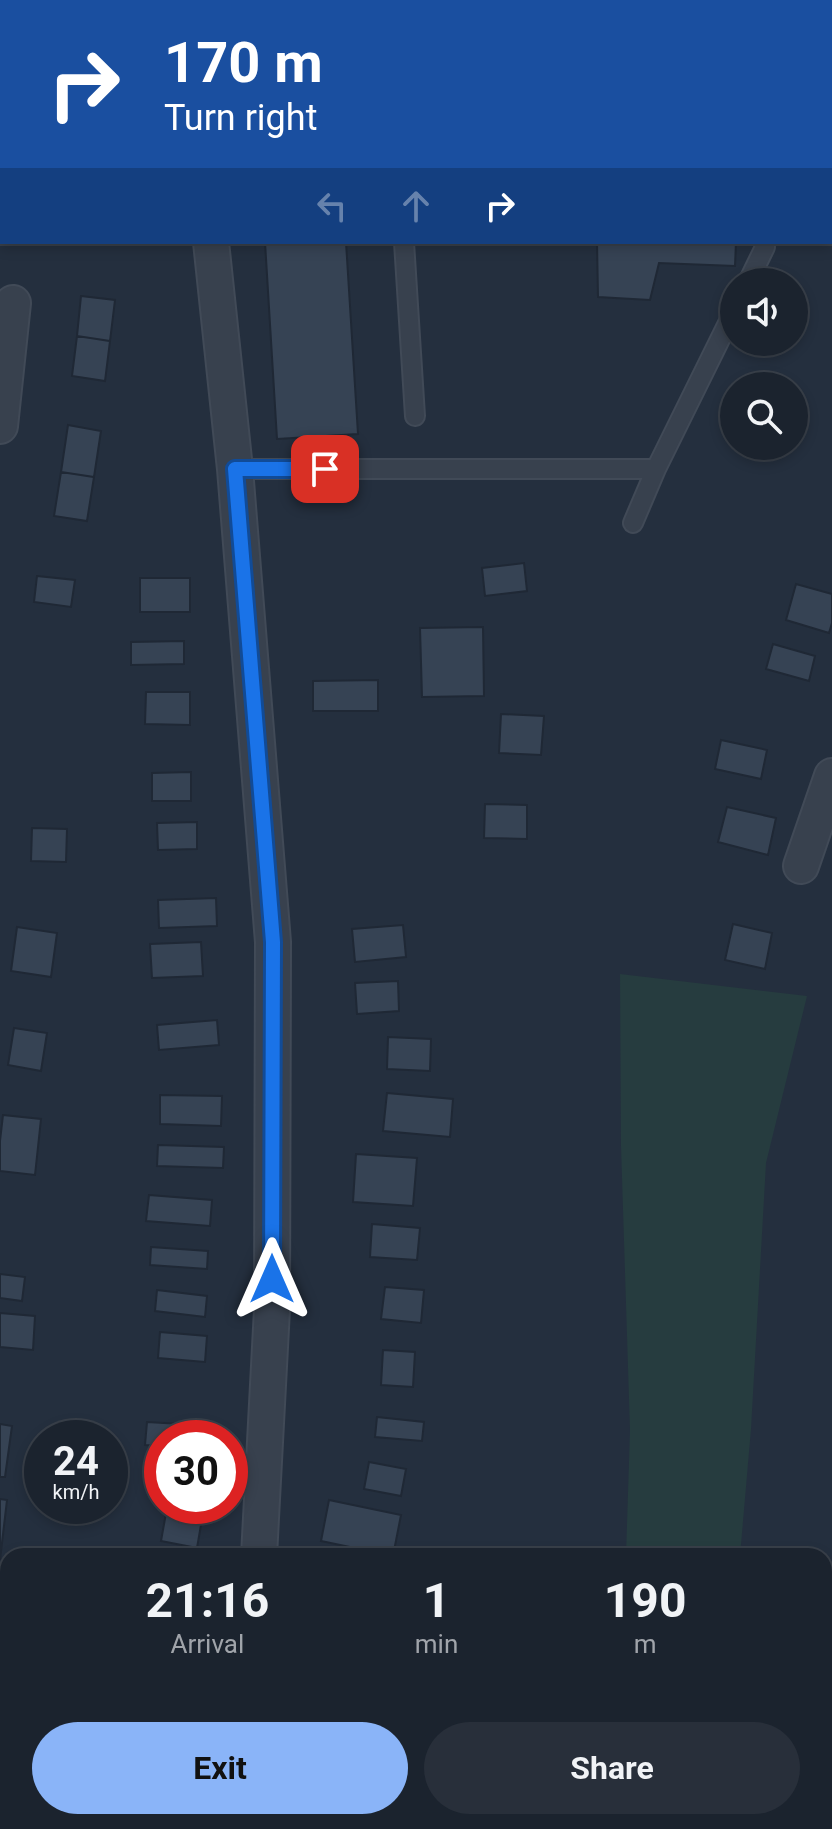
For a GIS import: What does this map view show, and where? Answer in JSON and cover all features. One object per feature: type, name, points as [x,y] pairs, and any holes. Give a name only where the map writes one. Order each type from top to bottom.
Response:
[{"type":"street","points":[[211,244],[235,469],[273,942],[272,1309],[259,1548]]},
{"type":"street","points":[[0,426],[13,303]]},
{"type":"street","points":[[801,866],[832,776]]},
{"type":"lane","points":[[404,244],[415,416]]},
{"type":"lane","points":[[755,268],[765,247]]},
{"type":"lane","points":[[633,523],[720,339]]},
{"type":"lane","points":[[235,469],[656,469]]},
{"type":"green space","points":[[620,974],[807,996],[766,1163],[751,1429],[741,1548],[626,1548],[630,1430],[621,1146]]},
{"type":"building","points":[[265,244],[346,244],[358,434],[277,439]]},
{"type":"building","points":[[597,244],[736,244],[735,266],[659,263],[650,300],[598,297]]},
{"type":"building","points":[[81,296],[115,300],[110,341],[77,336]]},
{"type":"building","points":[[77,336],[110,341],[105,381],[72,376]]},
{"type":"building","points":[[68,425],[101,431],[94,477],[61,472]]},
{"type":"building","points":[[61,472],[94,477],[87,521],[54,516]]},
{"type":"building","points":[[524,563],[527,591],[485,596],[482,568]]},
{"type":"building","points":[[37,576],[75,580],[71,607],[34,602]]},
{"type":"building","points":[[140,578],[190,578],[190,612],[140,612]]},
{"type":"building","points":[[796,584],[832,594],[829,633],[786,620]]},
{"type":"building","points":[[483,627],[484,696],[422,697],[420,628]]},
{"type":"building","points":[[184,641],[184,664],[131,665],[131,642]]},
{"type":"building","points":[[773,644],[815,656],[809,681],[766,669]]},
{"type":"building","points":[[378,680],[378,711],[313,711],[313,681]]},
{"type":"building","points":[[146,692],[190,692],[190,725],[145,724]]},
{"type":"building","points":[[501,714],[544,716],[541,755],[499,753]]},
{"type":"building","points":[[721,740],[767,750],[761,779],[715,769]]},
{"type":"building","points":[[191,772],[191,801],[152,801],[152,773]]},
{"type":"building","points":[[485,804],[527,805],[527,839],[484,838]]},
{"type":"building","points":[[727,807],[776,818],[768,855],[718,842]]},
{"type":"building","points":[[197,822],[197,849],[158,850],[157,823]]},
{"type":"building","points":[[32,828],[67,829],[66,862],[31,861]]},
{"type":"building","points":[[216,898],[217,926],[159,928],[158,900]]},
{"type":"building","points":[[733,924],[772,933],[765,969],[725,960]]},
{"type":"building","points":[[403,925],[406,957],[355,962],[352,929]]},
{"type":"building","points":[[17,927],[57,933],[51,977],[11,971]]},
{"type":"building","points":[[201,942],[203,976],[152,978],[150,944]]},
{"type":"building","points":[[398,981],[399,1011],[357,1014],[355,983]]},
{"type":"building","points":[[217,1020],[219,1045],[159,1050],[157,1025]]},
{"type":"building","points":[[14,1028],[47,1033],[41,1071],[8,1065]]},
{"type":"building","points":[[388,1037],[431,1039],[430,1071],[387,1069]]},
{"type":"building","points":[[387,1093],[453,1099],[450,1137],[383,1131]]},
{"type":"building","points":[[160,1095],[222,1096],[221,1126],[160,1124]]},
{"type":"building","points":[[3,1115],[41,1119],[35,1175],[0,1171]]},
{"type":"building","points":[[158,1145],[224,1147],[223,1168],[157,1166]]},
{"type":"building","points":[[356,1154],[417,1158],[413,1206],[353,1202]]},
{"type":"building","points":[[149,1195],[212,1200],[210,1226],[146,1221]]},
{"type":"building","points":[[372,1224],[420,1228],[417,1260],[370,1257]]},
{"type":"building","points":[[151,1247],[208,1251],[207,1269],[150,1265]]},
{"type":"building","points":[[0,1274],[25,1277],[22,1301],[0,1298]]},
{"type":"building","points":[[385,1287],[424,1290],[421,1323],[381,1319]]},
{"type":"building","points":[[157,1290],[207,1296],[205,1317],[155,1311]]},
{"type":"building","points":[[0,1313],[35,1316],[33,1350],[0,1347]]},
{"type":"building","points":[[160,1332],[207,1336],[205,1362],[158,1358]]},
{"type":"building","points":[[383,1350],[415,1352],[413,1387],[381,1385]]},
{"type":"building","points":[[377,1417],[424,1422],[422,1441],[375,1437]]},
{"type":"building","points":[[0,1424],[12,1426],[5,1477],[0,1477]]},
{"type":"building","points":[[369,1462],[406,1469],[401,1496],[364,1489]]},
{"type":"building","points":[[0,1499],[7,1500],[0,1548]]},
{"type":"building","points":[[329,1500],[401,1515],[395,1548],[355,1548],[321,1541]]},
{"type":"building","points":[[164,1524],[201,1524],[197,1548],[161,1541]]},
{"type":"route","points":[[272,1279],[273,942],[235,469],[325,469]]}]
